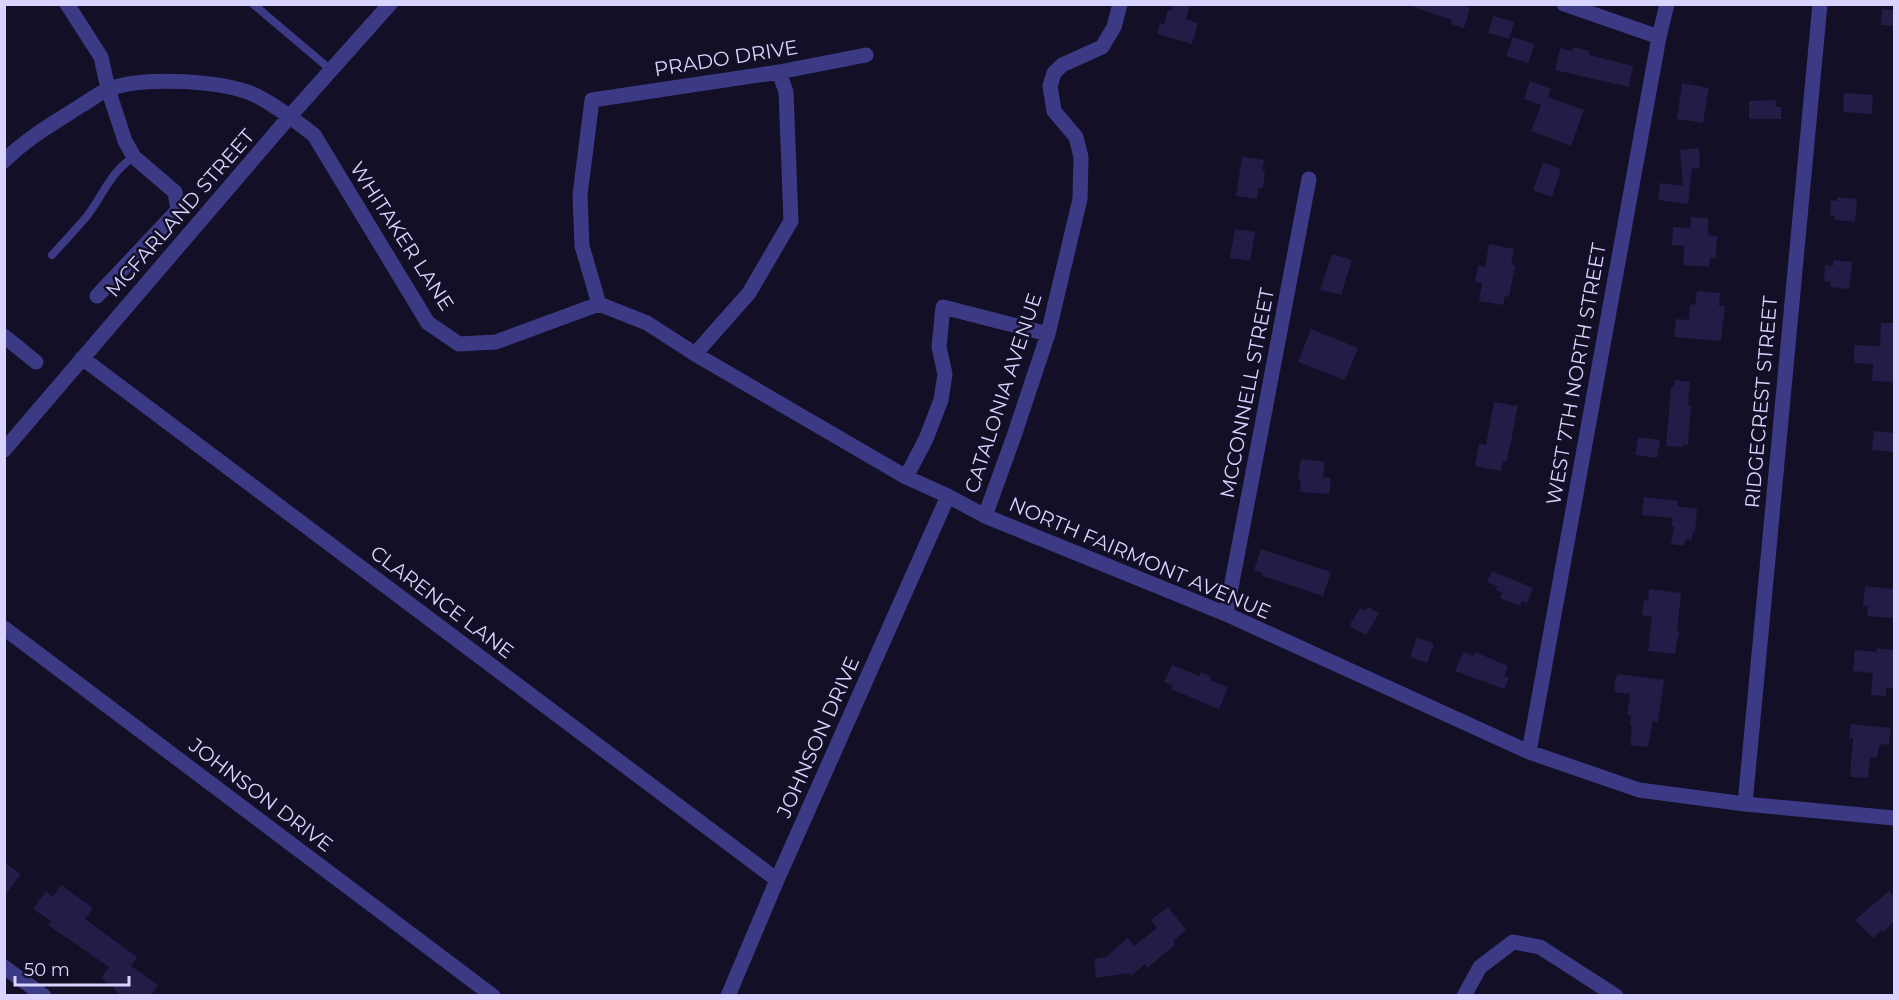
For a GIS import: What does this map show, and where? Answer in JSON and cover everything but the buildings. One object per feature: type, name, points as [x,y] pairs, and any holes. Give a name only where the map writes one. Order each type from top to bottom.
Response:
[{"type":"street","points":[[67,4],[101,57],[108,89],[125,141],[134,157],[175,192],[178,210],[97,296]]},
{"type":"street","name":"MCFARLAND STREET","points":[[4,450],[390,4]]},
{"type":"street","name":"CATALONIA AVENUE","points":[[984,516],[1048,334],[1080,199],[1081,157],[1076,137],[1054,111],[1050,86],[1054,73],[1062,65],[1102,47],[1114,27],[1120,4]]},
{"type":"street","points":[[1564,4],[1659,37]]},
{"type":"street","name":"WEST 7TH NORTH STREET","points":[[1529,752],[1659,37],[1667,4]]},
{"type":"street","name":"RIDGECREST STREET","points":[[1745,804],[1820,4]]},
{"type":"street","name":"PRADO DRIVE","points":[[599,304],[582,246],[580,195],[592,100],[779,72],[866,54]]},
{"type":"street","points":[[695,354],[749,293],[791,221],[786,92],[779,72]]},
{"type":"street","name":"WHITAKER LANE","points":[[108,89],[153,81],[231,87],[257,96],[290,117],[314,135],[428,323],[459,344],[496,342],[599,304]]},
{"type":"street","points":[[4,161],[17,148],[40,132],[108,89]]},
{"type":"street","name":"MCCONNELL STREET","points":[[1226,614],[1310,179]]},
{"type":"street","name":"NORTH FAIRMONT AVENUE","points":[[599,304],[647,323],[695,354],[906,477],[984,516],[1226,614],[1529,752],[1639,790],[1745,804],[1894,818]]},
{"type":"street","points":[[906,477],[926,440],[941,400],[945,374],[939,347],[943,307],[1048,334]]},
{"type":"street","points":[[4,336],[36,362]]},
{"type":"street","name":"CLARENCE LANE","points":[[82,358],[777,880]]},
{"type":"street","name":"JOHNSON DRIVE","points":[[728,996],[777,880],[948,496]]},
{"type":"street","name":"JOHNSON DRIVE","points":[[4,628],[493,996]]},
{"type":"street","points":[[1464,996],[1480,966],[1513,942],[1540,947],[1616,996]]},
{"type":"street","points":[[4,967],[40,994]]},
{"type":"lane","points":[[253,4],[331,70]]},
{"type":"lane","points":[[52,255],[88,214],[123,164],[134,157]]}]
